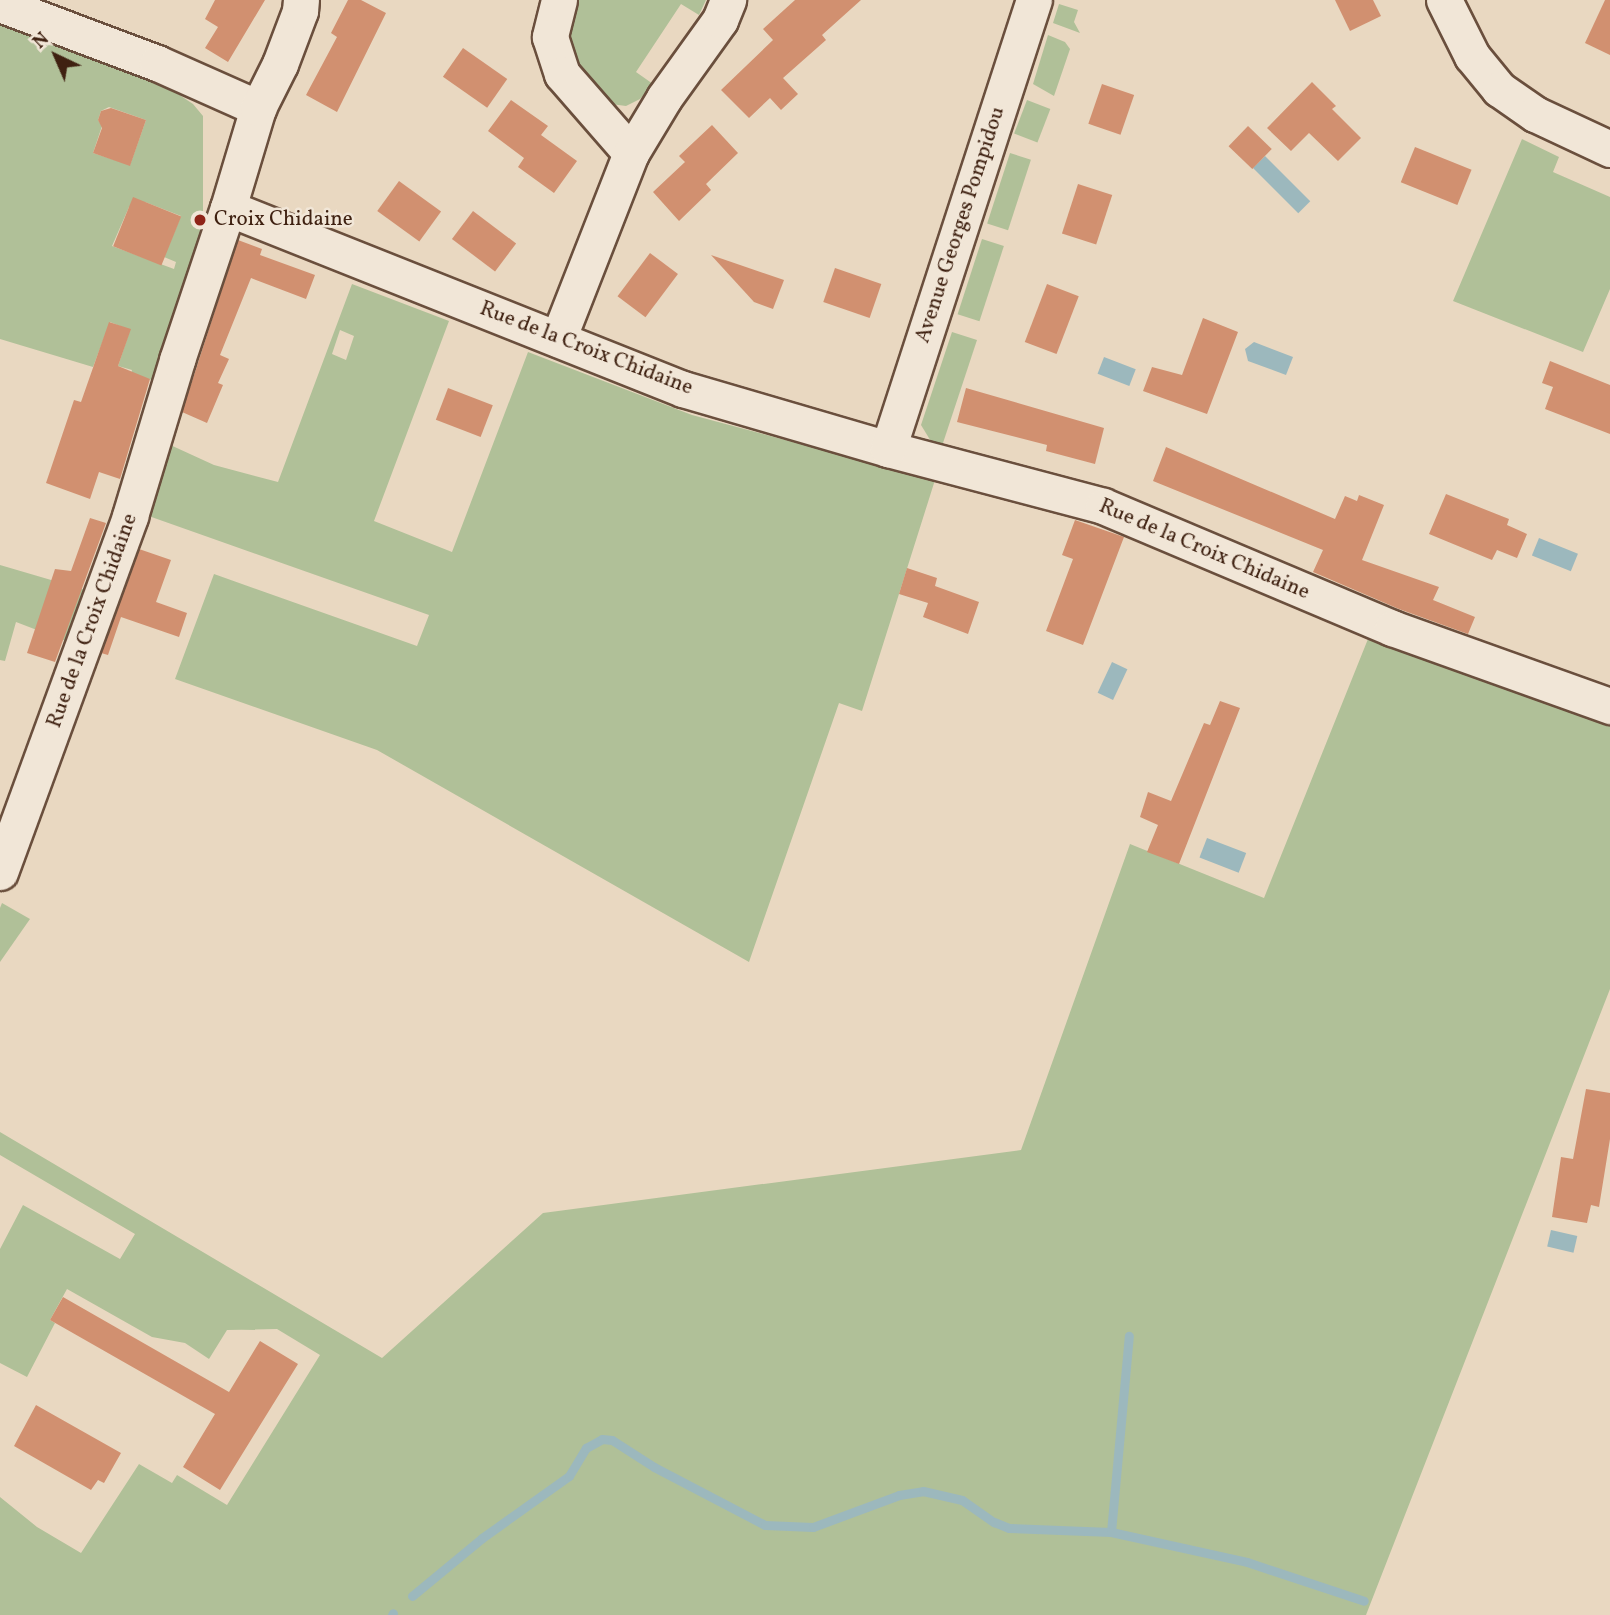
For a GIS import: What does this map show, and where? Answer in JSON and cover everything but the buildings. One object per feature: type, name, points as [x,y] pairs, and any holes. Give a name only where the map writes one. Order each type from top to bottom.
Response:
[{"type":"street","points":[[228,208],[258,108],[280,64],[300,11],[301,0]]},
{"type":"street","points":[[559,0],[550,37],[558,67],[631,153]]},
{"type":"street","points":[[558,338],[631,153],[664,98],[720,20],[728,0]]},
{"type":"street","name":"Avenue Georges Pompidou","points":[[888,449],[1034,0]]},
{"type":"street","points":[[1444,0],[1472,56],[1499,89],[1535,114],[1610,149]]},
{"type":"street","points":[[0,4],[157,63],[258,108]]},
{"type":"street","name":"Rue de la Croix Chidaine","points":[[0,872],[22,820],[130,516],[177,360],[228,208],[683,389],[888,449],[1103,506],[1208,548],[1294,589],[1392,628],[1610,706]]},
{"type":"green space","points":[[578,0],[706,0],[699,15],[681,4],[636,72],[653,84],[640,99],[626,106],[611,104],[593,88],[575,63],[567,30]]},
{"type":"green space","points":[[1059,4],[1078,10],[1074,22],[1080,33],[1053,23]]},
{"type":"green space","points":[[0,23],[102,58],[163,84],[193,104],[203,116],[203,218],[198,216],[195,222],[203,225],[159,382],[131,374],[132,370],[118,366],[130,330],[110,322],[93,367],[0,339]],"holes":[[[109,107],[146,120],[130,165],[93,153],[102,126],[98,120],[101,111]],[[145,202],[181,216],[164,257],[176,262],[174,269],[112,246],[129,207]]]},
{"type":"green space","points":[[1048,35],[1065,42],[1070,49],[1054,96],[1033,84]]},
{"type":"green space","points":[[1027,100],[1050,109],[1037,143],[1014,134]]},
{"type":"green space","points":[[1522,139],[1559,157],[1553,172],[1610,197],[1610,289],[1583,352],[1453,301]]},
{"type":"green space","points":[[1010,153],[1031,160],[1008,230],[987,223]]},
{"type":"green space","points":[[982,239],[1004,246],[979,321],[958,314]]},
{"type":"green space","points":[[352,284],[449,321],[374,521],[452,552],[528,352],[692,415],[935,480],[862,711],[839,703],[749,962],[377,750],[175,679],[214,574],[417,646],[429,615],[143,514],[166,443],[214,465],[278,482]],"holes":[[[340,330],[354,336],[346,360],[332,354]]]},
{"type":"green space","points":[[952,332],[977,340],[942,446],[932,443],[921,425]]},
{"type":"green space","points":[[0,565],[92,592],[71,643],[16,622],[5,661],[0,660]]},
{"type":"green space","points":[[1370,634],[1610,721],[1610,989],[1366,1615],[0,1615],[0,1497],[37,1527],[81,1553],[139,1464],[172,1483],[177,1475],[227,1505],[320,1355],[277,1329],[227,1330],[209,1359],[185,1343],[152,1337],[67,1289],[50,1320],[55,1323],[27,1377],[0,1363],[0,1249],[23,1205],[120,1259],[135,1234],[0,1155],[0,1132],[382,1358],[543,1213],[1021,1150],[1130,844],[1264,898]]},
{"type":"green space","points":[[2,903],[30,919],[0,962],[0,908]]},
{"type":"water","points":[[1265,156],[1310,201],[1298,213],[1253,168]]},
{"type":"water","points":[[1254,342],[1293,357],[1286,375],[1248,361],[1245,349]]},
{"type":"water","points":[[1104,357],[1136,369],[1129,386],[1098,374]]},
{"type":"water","points":[[1539,538],[1578,554],[1571,571],[1532,556]]},
{"type":"water","points":[[1112,662],[1127,669],[1113,700],[1098,693]]},
{"type":"water","points":[[1207,838],[1246,853],[1239,873],[1199,858]]},
{"type":"water","points":[[1551,1230],[1577,1236],[1573,1253],[1547,1247]]},
{"type":"waterway","points":[[1111,1532],[1129,1336]]},
{"type":"waterway","points":[[412,1596],[482,1538],[569,1476],[586,1448],[602,1439],[612,1440],[654,1467],[765,1525],[813,1527],[899,1495],[923,1491],[962,1500],[994,1522],[1009,1528],[1111,1532],[1247,1562],[1364,1601]]},
{"type":"place","name":"Croix Chidaine","points":[[200,220]]}]
